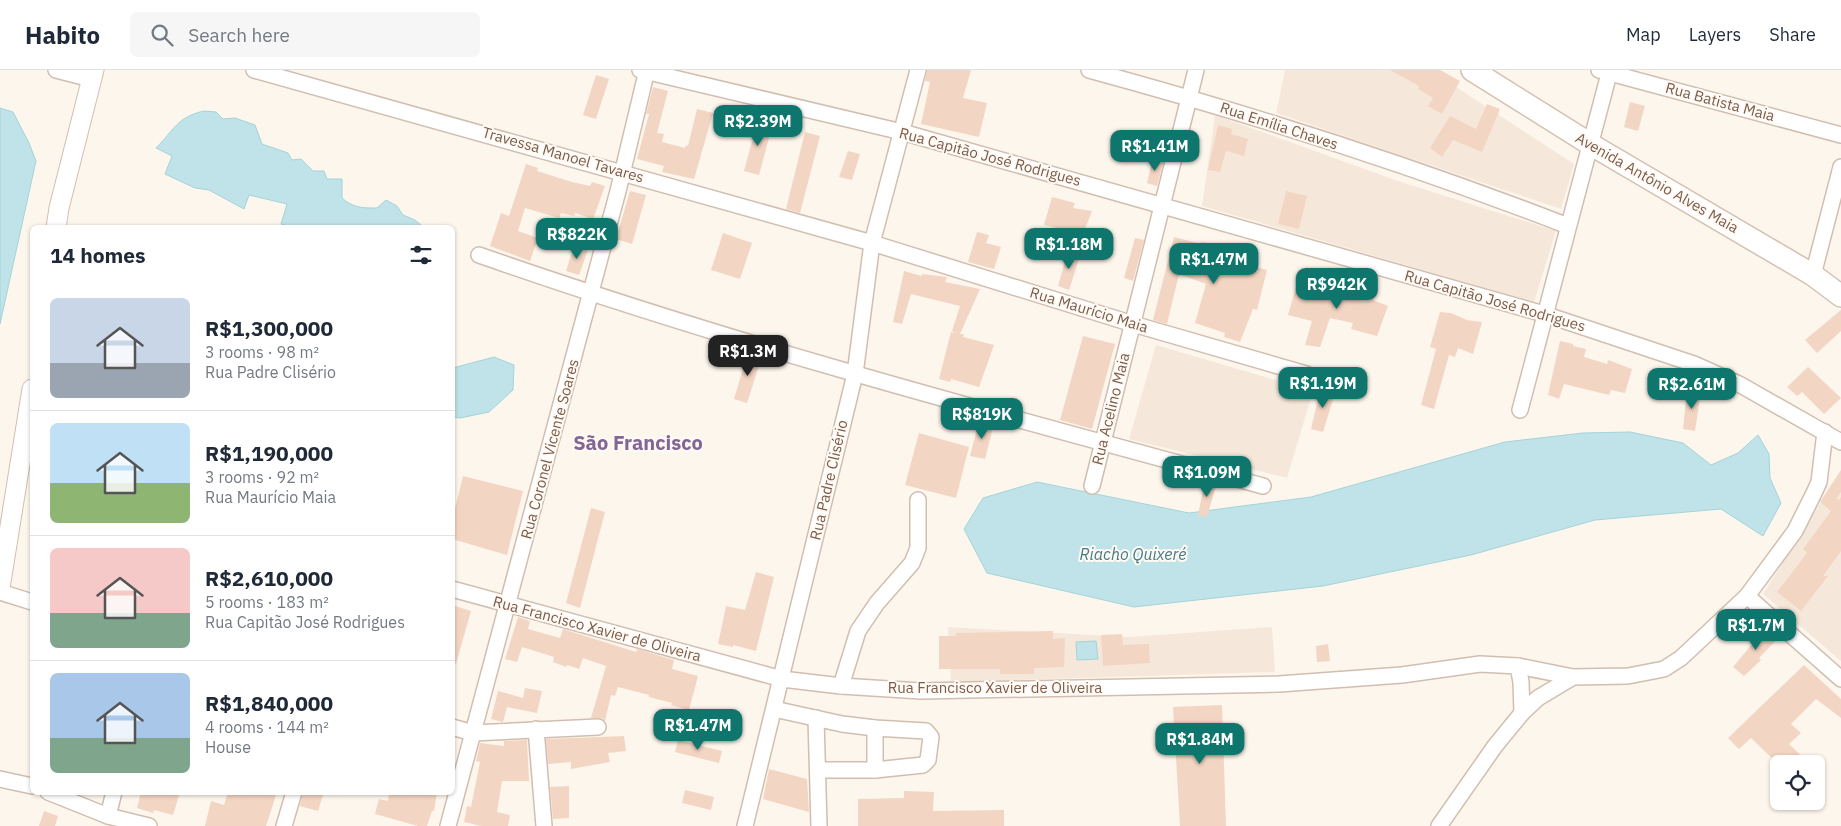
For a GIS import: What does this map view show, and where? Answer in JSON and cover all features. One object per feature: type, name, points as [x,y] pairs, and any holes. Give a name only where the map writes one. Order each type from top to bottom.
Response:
[{"type":"main road","name":"Avenida Antônio Alves Maia","points":[[1472,70],[1590,144],[1814,275],[1841,296]]},
{"type":"street","points":[[56,70],[93,75],[57,225]]},
{"type":"street","name":"Travessa Manoel Tavares","points":[[254,70],[872,243]]},
{"type":"street","name":"Rua Padre Clisério","points":[[745,826],[855,374],[872,243],[918,70]]},
{"type":"street","name":"Rua Emília Chaves","points":[[1089,70],[1189,97],[1469,187],[1568,226]]},
{"type":"street","name":"Rua Acelino Maia","points":[[1092,486],[1196,70]]},
{"type":"street","name":"Rua Coronel Vicente Soares","points":[[448,826],[623,172],[645,71]]},
{"type":"street","name":"Rua Capitão José Rodrigues","points":[[645,71],[902,132],[1544,314],[1694,364],[1738,384],[1841,442]]},
{"type":"street","points":[[1520,410],[1590,144],[1606,71]]},
{"type":"street","name":"Rua Batista Maia","points":[[1606,71],[1841,135]]},
{"type":"street","points":[[1814,275],[1841,167]]},
{"type":"street","name":"Rua Maurício Maia","points":[[872,243],[1133,324],[1306,374]]},
{"type":"street","points":[[479,255],[590,294],[855,374],[1263,486]]},
{"type":"street","points":[[0,588],[30,401]]},
{"type":"street","name":"Rua Francisco Xavier de Oliveira","points":[[455,591],[782,679],[841,686],[921,691],[1279,684],[1402,674],[1480,664],[1518,666],[1572,677],[1628,676],[1664,669],[1681,658],[1747,596],[1795,532],[1814,493],[1819,482],[1825,432]]},
{"type":"street","points":[[841,686],[858,631],[878,602],[912,563],[918,548],[918,500]]},
{"type":"street","points":[[0,592],[30,601]]},
{"type":"street","points":[[1747,596],[1841,679]]},
{"type":"street","points":[[1518,666],[1521,682],[1522,713]]},
{"type":"street","points":[[1439,826],[1495,746],[1522,713],[1538,698],[1572,677]]},
{"type":"street","points":[[774,708],[816,718],[875,728],[926,731],[930,737],[928,760],[923,765],[875,770],[818,770]]},
{"type":"street","points":[[816,718],[819,826]]},
{"type":"street","points":[[455,728],[473,733],[598,727]]},
{"type":"street","points":[[875,728],[875,770]]},
{"type":"street","points":[[536,730],[544,826]]},
{"type":"street","points":[[0,779],[30,786]]},
{"type":"street","points":[[56,795],[108,816],[149,826]]},
{"type":"street","points":[[108,816],[113,795]]},
{"type":"street","points":[[284,826],[293,795]]},
{"type":"shaded area","points":[[1285,70],[1430,70],[1574,164],[1561,209],[1276,113]]},
{"type":"shaded area","points":[[1215,115],[1395,180],[1556,231],[1534,302],[1202,206]]},
{"type":"shaded area","points":[[1156,345],[1313,391],[1287,478],[1129,439]]},
{"type":"shaded area","points":[[1836,478],[1841,480],[1841,661],[1763,594]]},
{"type":"shaded area","points":[[948,627],[1128,637],[1272,627],[1275,672],[951,682]]},
{"type":"water","points":[[0,108],[13,112],[36,161],[0,324]]},
{"type":"water","points":[[204,111],[216,112],[223,119],[235,118],[255,125],[262,144],[288,153],[292,160],[301,159],[313,171],[324,171],[327,179],[342,179],[342,198],[350,204],[377,208],[386,200],[397,206],[403,215],[415,220],[421,225],[284,225],[281,224],[287,204],[249,195],[244,209],[209,190],[195,188],[165,174],[172,156],[156,148],[177,125]]},
{"type":"water","points":[[494,357],[514,365],[513,390],[489,412],[455,417],[455,367]]},
{"type":"water","name":"Riacho Quixeré","points":[[1630,432],[1683,443],[1711,465],[1738,453],[1758,435],[1769,454],[1770,478],[1781,503],[1763,536],[1721,509],[1595,520],[1471,555],[1323,586],[1134,607],[987,573],[964,529],[983,498],[1037,482],[1189,513],[1311,497],[1505,442],[1583,433]]},
{"type":"water","points":[[1096,641],[1098,659],[1077,660],[1076,642]]},
{"type":"building","points":[[927,70],[971,70],[963,98],[987,103],[979,137],[921,124],[930,82],[925,81]]},
{"type":"building","points":[[1390,70],[1440,70],[1460,81],[1442,114],[1428,106],[1433,98],[1418,89],[1419,86]]},
{"type":"building","points":[[596,75],[609,79],[596,119],[583,115]]},
{"type":"building","points":[[653,87],[668,91],[657,133],[664,134],[662,142],[685,148],[686,145],[688,146],[697,109],[713,113],[694,179],[662,172],[664,166],[637,159],[649,114],[646,114]]},
{"type":"building","points":[[1630,102],[1645,106],[1638,131],[1624,127]]},
{"type":"building","points":[[1487,104],[1500,109],[1482,152],[1453,140],[1442,157],[1430,148],[1450,116],[1476,129]]},
{"type":"building","points":[[758,119],[773,123],[759,175],[744,171]]},
{"type":"building","points":[[1218,125],[1232,129],[1231,134],[1248,139],[1244,156],[1226,151],[1220,172],[1208,170]]},
{"type":"building","points":[[805,132],[820,136],[800,213],[786,209]]},
{"type":"building","points":[[848,151],[860,154],[852,180],[839,177]]},
{"type":"building","points":[[1153,158],[1164,160],[1157,186],[1147,183]]},
{"type":"building","points":[[526,164],[538,168],[537,171],[572,182],[590,186],[592,182],[605,186],[593,219],[575,213],[574,216],[561,213],[559,218],[525,208],[518,231],[538,238],[530,261],[490,246],[501,213],[509,216]]},
{"type":"building","points":[[630,191],[646,195],[632,244],[616,239]]},
{"type":"building","points":[[1286,191],[1307,196],[1299,229],[1278,224]]},
{"type":"building","points":[[1052,197],[1075,203],[1073,208],[1092,211],[1083,234],[1044,225]]},
{"type":"building","points":[[977,232],[989,235],[986,243],[1001,247],[994,269],[968,262]]},
{"type":"building","points":[[723,233],[752,243],[740,279],[711,270]]},
{"type":"building","points":[[1174,237],[1201,244],[1201,242],[1245,249],[1241,263],[1267,270],[1257,310],[1253,309],[1240,342],[1224,337],[1225,333],[1195,323],[1206,284],[1179,274],[1167,324],[1153,320]]},
{"type":"building","points":[[1135,238],[1144,240],[1133,281],[1124,278]]},
{"type":"building","points":[[574,246],[588,250],[579,275],[566,271]]},
{"type":"building","points":[[1068,251],[1081,253],[1069,290],[1058,286]]},
{"type":"building","points":[[904,271],[922,276],[922,274],[947,277],[945,282],[980,289],[960,334],[964,334],[963,337],[994,345],[979,387],[951,379],[950,382],[939,379],[951,332],[955,333],[952,331],[960,306],[911,294],[902,324],[893,322]]},
{"type":"building","points":[[1300,273],[1312,276],[1307,293],[1342,302],[1347,286],[1378,288],[1373,300],[1388,306],[1377,336],[1351,329],[1353,323],[1330,318],[1320,347],[1305,345],[1312,321],[1288,315]]},
{"type":"building","points":[[1841,310],[1841,331],[1817,353],[1805,340]]},
{"type":"building","points":[[1440,312],[1451,313],[1467,320],[1482,322],[1473,354],[1458,348],[1455,357],[1449,355],[1434,409],[1421,405],[1436,349],[1430,347]]},
{"type":"building","points":[[1083,336],[1115,344],[1092,429],[1060,420]]},
{"type":"building","points":[[1560,341],[1586,349],[1584,357],[1607,364],[1608,360],[1632,369],[1625,393],[1611,390],[1609,395],[1564,384],[1559,399],[1548,395]]},
{"type":"building","points":[[748,352],[762,356],[747,403],[734,399]]},
{"type":"building","points":[[1808,367],[1841,398],[1824,414],[1802,392],[1797,396],[1787,387]]},
{"type":"building","points":[[1321,387],[1336,390],[1323,432],[1311,429]]},
{"type":"building","points":[[1687,391],[1701,392],[1695,431],[1683,429]]},
{"type":"building","points":[[979,421],[994,424],[985,459],[970,456]]},
{"type":"building","points":[[919,433],[969,447],[956,498],[905,485]]},
{"type":"building","points":[[1841,470],[1841,492],[1836,499],[1839,500],[1841,497],[1841,551],[1823,576],[1828,576],[1801,611],[1777,592],[1807,553],[1803,549],[1831,511],[1820,502]]},
{"type":"building","points":[[463,476],[523,491],[507,555],[455,540],[455,509]]},
{"type":"building","points":[[1205,480],[1217,483],[1207,517],[1198,515]]},
{"type":"building","points":[[591,508],[605,512],[580,608],[566,603]]},
{"type":"building","points":[[756,572],[774,577],[756,651],[733,645],[733,647],[718,644],[726,606],[745,610]]},
{"type":"building","points":[[455,606],[471,611],[455,664]]},
{"type":"building","points":[[518,617],[530,621],[528,629],[560,638],[563,629],[636,652],[637,649],[674,660],[672,669],[698,676],[689,710],[649,697],[649,695],[618,687],[615,696],[611,695],[605,721],[602,718],[591,718],[606,666],[583,658],[579,669],[567,665],[566,667],[553,662],[554,657],[522,647],[517,662],[505,659]]},
{"type":"building","points":[[1767,626],[1779,637],[1759,658],[1761,660],[1744,676],[1733,667]]},
{"type":"building","points":[[1053,631],[1053,639],[1065,638],[1064,667],[1034,668],[1034,674],[1000,674],[1000,669],[939,669],[939,636],[956,636],[956,633]]},
{"type":"building","points":[[1122,634],[1123,645],[1149,644],[1150,663],[1103,666],[1101,635]]},
{"type":"building","points":[[1328,644],[1330,661],[1317,662],[1316,646]]},
{"type":"building","points":[[1804,665],[1841,699],[1841,718],[1816,699],[1791,724],[1801,733],[1789,744],[1801,755],[1770,756],[1751,738],[1739,749],[1728,738]]},
{"type":"building","points":[[525,688],[542,691],[537,713],[507,707],[503,722],[491,719],[498,691],[523,698]]},
{"type":"building","points":[[1222,705],[1226,826],[1180,826],[1173,707]]},
{"type":"building","points":[[624,736],[626,751],[608,753],[610,762],[571,769],[571,762],[548,764],[546,739]]},
{"type":"building","points":[[527,740],[529,781],[502,781],[497,812],[510,815],[508,826],[481,826],[464,822],[467,806],[471,807],[480,762],[476,761],[480,743],[504,746],[504,741]]},
{"type":"building","points":[[678,740],[722,751],[719,763],[675,752]]},
{"type":"building","points":[[769,769],[807,779],[809,812],[763,799]]},
{"type":"building","points":[[569,786],[569,818],[553,819],[550,787]]},
{"type":"building","points":[[685,790],[714,797],[711,810],[682,803]]},
{"type":"building","points":[[904,791],[934,792],[933,811],[1004,810],[1004,826],[858,826],[858,799],[904,798]]},
{"type":"building","points":[[140,795],[179,795],[173,815],[154,810],[153,813],[137,808]]},
{"type":"building","points":[[227,795],[276,795],[266,826],[205,826],[211,801],[224,805]]},
{"type":"building","points":[[302,795],[323,795],[318,811],[300,806]]},
{"type":"building","points":[[389,795],[437,795],[434,811],[432,811],[427,826],[418,826],[375,814],[379,799],[388,801]]},
{"type":"building","points":[[44,811],[58,816],[55,826],[39,826]]},
{"type":"district","name":"São Francisco","points":[[638,443]]}]
